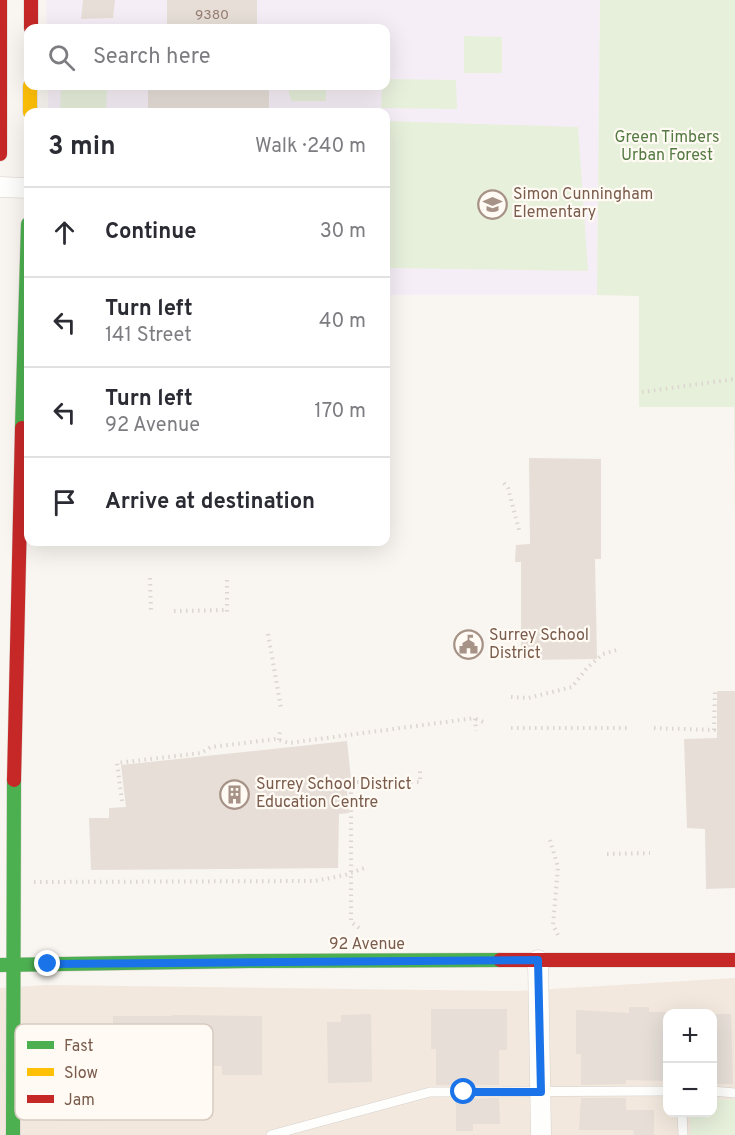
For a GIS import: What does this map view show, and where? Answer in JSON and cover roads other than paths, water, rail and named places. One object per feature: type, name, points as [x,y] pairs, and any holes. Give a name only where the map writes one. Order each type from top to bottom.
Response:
[{"type":"main road","points":[[0,0],[0,154]]},
{"type":"main road","points":[[30,24],[31,0]]},
{"type":"main road","points":[[30,90],[30,108]]},
{"type":"main road","points":[[13,1135],[6,965],[24,369]]},
{"type":"main road","name":"92 Avenue","points":[[6,965],[735,960]]},
{"type":"street","points":[[0,188],[24,188]]},
{"type":"street","points":[[538,960],[541,1135]]},
{"type":"lane","points":[[271,1135],[430,1092],[663,1091]]},
{"type":"lane","points":[[717,1091],[735,1093]]},
{"type":"lane","points":[[682,1117],[683,1135]]},
{"type":"place","name":"Simon Cunningham Elementary","points":[[492,204]]},
{"type":"place","name":"Surrey School District","points":[[468,645]]},
{"type":"place","name":"Surrey School District Education Centre","points":[[235,794]]},
{"type":"park label","name":"Green Timbers Urban Forest","points":[[667,147]]}]
